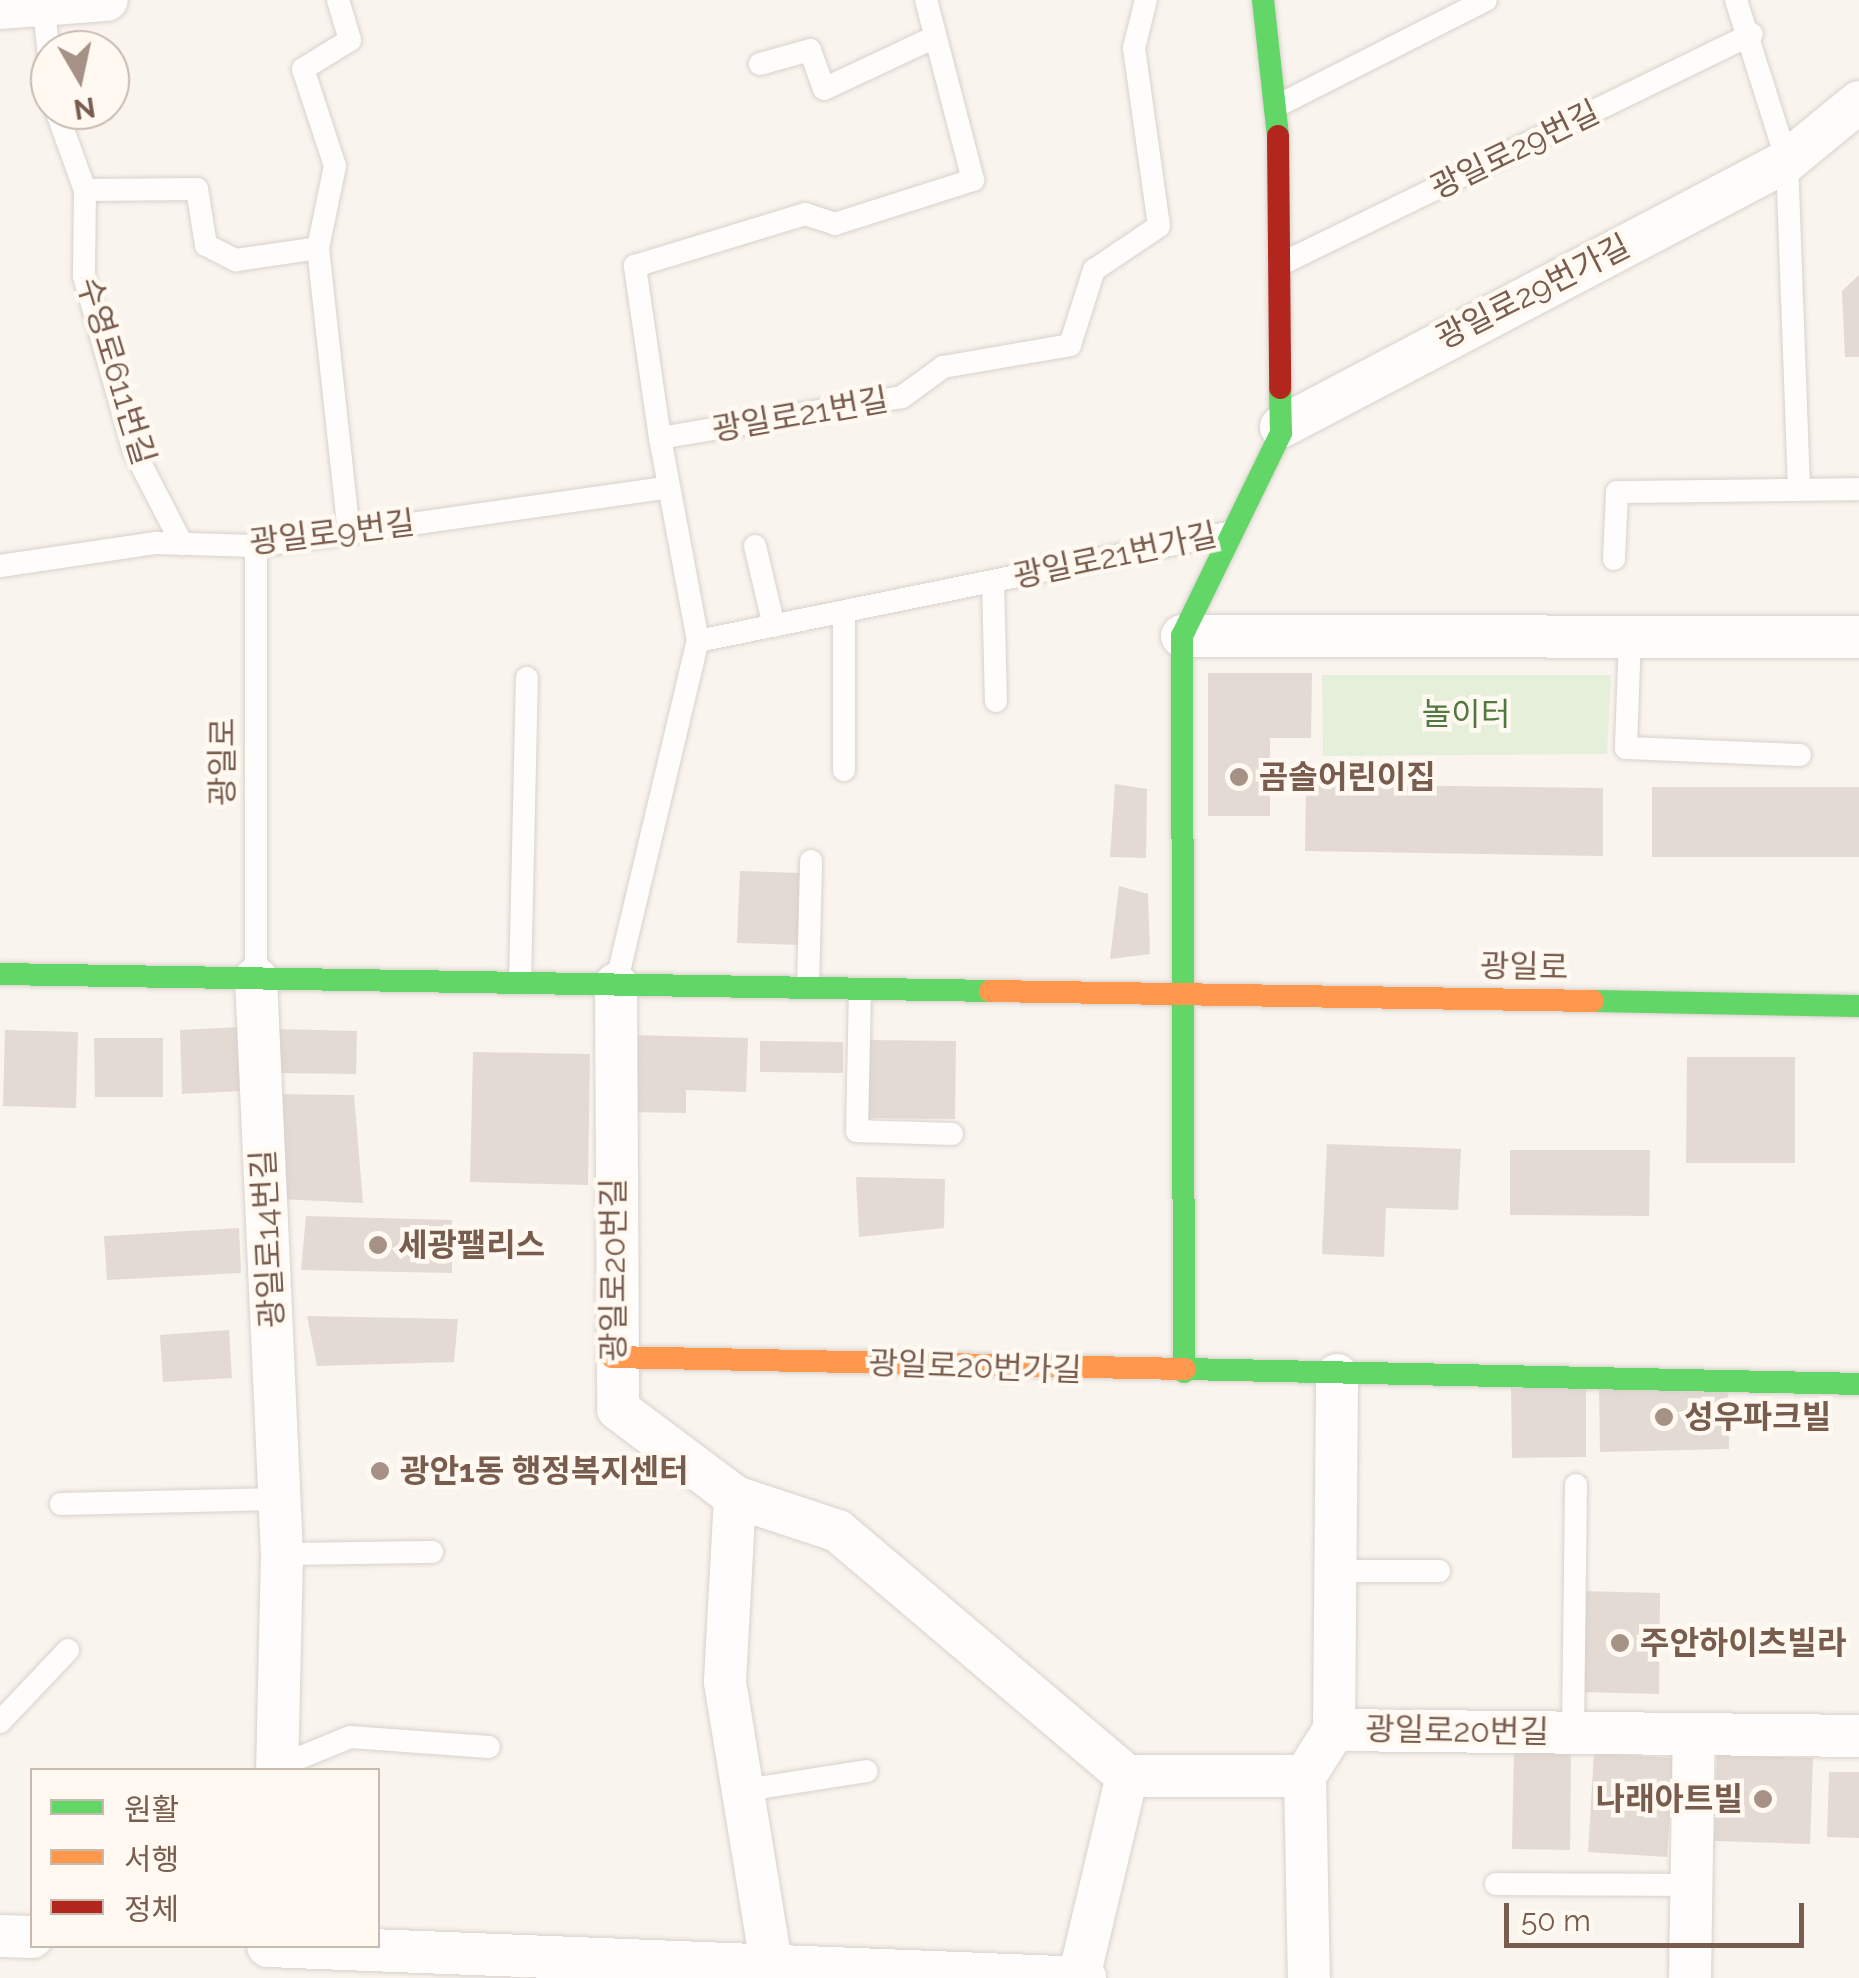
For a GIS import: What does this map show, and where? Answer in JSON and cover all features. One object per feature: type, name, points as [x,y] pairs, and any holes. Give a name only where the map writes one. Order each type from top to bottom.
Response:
[{"type":"street","points":[[0,8],[106,0]]},
{"type":"street","points":[[1184,1372],[1187,994],[1182,636],[1237,531],[1281,427],[1277,106],[1263,0]]},
{"type":"street","name":"광일로29번가길","points":[[1281,427],[1787,160],[1859,102]]},
{"type":"street","points":[[1182,636],[1859,637]]},
{"type":"street","name":"광일로","points":[[0,974],[1859,1006]]},
{"type":"street","name":"광일로14번길","points":[[256,978],[282,1554],[277,1768]]},
{"type":"street","name":"광일로20번길","points":[[616,984],[612,1357],[618,1409],[735,1497],[838,1531],[1126,1776]]},
{"type":"street","name":"광일로20번가길","points":[[612,1357],[1859,1384]]},
{"type":"street","points":[[1334,1730],[1337,1375]]},
{"type":"street","points":[[735,1497],[725,1682],[746,1790],[771,1962]]},
{"type":"street","name":"광일로20번길","points":[[1305,1776],[1334,1730],[1859,1736]]},
{"type":"street","points":[[1690,1978],[1694,1735]]},
{"type":"street","points":[[304,1948],[621,1968],[771,1962],[1083,1975],[1126,1776],[1305,1776],[1309,1978]]},
{"type":"street","points":[[0,1936],[30,1937]]},
{"type":"street","points":[[272,1948],[273,1978]]},
{"type":"lane","points":[[338,0],[350,40],[302,68],[334,166],[318,248],[350,532]]},
{"type":"lane","points":[[616,984],[698,642],[663,488],[660,438],[635,266],[805,214],[835,224],[972,180],[926,0]]},
{"type":"lane","name":"광일로21번길","points":[[660,438],[863,406],[902,397],[943,367],[1070,345],[1094,270],[1158,226],[1134,48],[1146,0]]},
{"type":"lane","points":[[1277,106],[1486,0]]},
{"type":"lane","points":[[1736,0],[1752,34],[1787,160],[1800,490]]},
{"type":"lane","name":"광일로29번길","points":[[1279,266],[1752,34]]},
{"type":"lane","points":[[760,64],[810,50],[824,89],[936,37]]},
{"type":"lane","name":"수영로611번길","points":[[63,130],[85,190],[84,276],[134,451],[182,544]]},
{"type":"lane","points":[[85,190],[197,189],[206,246],[236,260],[318,248]]},
{"type":"lane","name":"광일로9번길","points":[[0,566],[182,544],[256,546],[663,488]]},
{"type":"lane","points":[[1614,559],[1617,492],[1859,489]]},
{"type":"lane","name":"광일로21번가길","points":[[698,642],[1237,531]]},
{"type":"lane","name":"광일로","points":[[256,546],[256,978]]},
{"type":"lane","points":[[755,546],[774,626]]},
{"type":"lane","name":"광일로21번가길","points":[[993,581],[996,701]]},
{"type":"lane","points":[[844,612],[844,770]]},
{"type":"lane","points":[[1630,637],[1626,748],[1800,756]]},
{"type":"lane","points":[[520,983],[527,678]]},
{"type":"lane","points":[[808,988],[811,861]]},
{"type":"lane","points":[[860,988],[857,1130],[952,1134]]},
{"type":"lane","name":"광일로20번길","points":[[1573,1732],[1576,1485]]},
{"type":"lane","points":[[61,1504],[280,1499]]},
{"type":"lane","points":[[282,1554],[432,1552]]},
{"type":"lane","points":[[1337,1571],[1439,1571]]},
{"type":"lane","points":[[0,1722],[68,1650]]},
{"type":"lane","name":"광일로14번길","points":[[279,1768],[350,1737],[488,1747]]},
{"type":"lane","points":[[746,1790],[867,1770]]},
{"type":"lane","points":[[1496,1884],[1692,1885]]},
{"type":"green space","name":"놀이터","points":[[1322,675],[1611,675],[1607,754],[1323,756]]},
{"type":"building","points":[[1859,275],[1859,357],[1845,357],[1842,291]]},
{"type":"building","name":"곰솔어린이집","points":[[1208,673],[1312,673],[1311,738],[1270,738],[1270,816],[1208,816]]},
{"type":"building","points":[[1115,784],[1147,789],[1146,858],[1110,857]]},
{"type":"building","points":[[1306,784],[1603,788],[1603,856],[1305,851]]},
{"type":"building","points":[[1652,787],[1859,787],[1859,857],[1652,857]]},
{"type":"building","points":[[740,871],[801,873],[799,945],[737,943]]},
{"type":"building","points":[[1119,886],[1148,894],[1150,954],[1110,959]]},
{"type":"building","points":[[240,1027],[242,1091],[182,1094],[180,1030]]},
{"type":"building","points":[[276,1029],[357,1031],[356,1074],[275,1073]]},
{"type":"building","points":[[5,1030],[78,1032],[76,1108],[3,1106]]},
{"type":"building","points":[[630,1035],[748,1038],[746,1092],[686,1090],[686,1113],[628,1112]]},
{"type":"building","points":[[94,1038],[163,1038],[163,1097],[95,1097]]},
{"type":"building","points":[[868,1040],[956,1041],[955,1119],[867,1118]]},
{"type":"building","points":[[760,1041],[843,1042],[843,1073],[760,1072]]},
{"type":"building","points":[[473,1052],[590,1054],[588,1185],[470,1182]]},
{"type":"building","points":[[1687,1057],[1795,1057],[1795,1163],[1686,1163]]},
{"type":"building","points":[[273,1094],[354,1095],[363,1203],[279,1199]]},
{"type":"building","points":[[1327,1144],[1461,1149],[1458,1210],[1386,1208],[1384,1257],[1322,1254]]},
{"type":"building","points":[[1510,1150],[1650,1150],[1649,1216],[1510,1215]]},
{"type":"building","points":[[856,1177],[945,1179],[944,1228],[859,1237]]},
{"type":"building","name":"세광팰리스","points":[[306,1216],[452,1220],[452,1273],[301,1270]]},
{"type":"building","points":[[239,1228],[241,1273],[107,1280],[104,1236]]},
{"type":"building","points":[[307,1316],[458,1319],[454,1362],[317,1366]]},
{"type":"building","points":[[229,1330],[232,1378],[163,1382],[160,1335]]},
{"type":"building","name":"성우파크빌","points":[[1728,1383],[1729,1449],[1600,1452],[1599,1385]]},
{"type":"building","points":[[1586,1387],[1586,1457],[1512,1458],[1511,1388]]},
{"type":"building","name":"주안하이츠빌라","points":[[1581,1591],[1660,1593],[1659,1694],[1579,1692]]},
{"type":"building","points":[[1514,1749],[1571,1750],[1570,1850],[1512,1849]]},
{"type":"building","points":[[1594,1753],[1674,1758],[1667,1857],[1588,1852]]},
{"type":"building","name":"나래아트빌","points":[[1717,1755],[1813,1758],[1810,1844],[1714,1841]]},
{"type":"building","points":[[1829,1772],[1859,1772],[1859,1838],[1827,1837]]},
{"type":"traffic: fast","points":[[1263,0],[1278,136]]},
{"type":"traffic: fast","points":[[1184,1372],[1182,636],[1281,433],[1280,388]]},
{"type":"traffic: fast","points":[[0,974],[990,991]]},
{"type":"traffic: fast","points":[[1593,1001],[1859,1006]]},
{"type":"traffic: fast","points":[[1185,1369],[1859,1384]]},
{"type":"traffic: slow","points":[[990,991],[1593,1001]]},
{"type":"traffic: slow","points":[[612,1357],[1185,1369]]},
{"type":"traffic: jam","points":[[1278,136],[1280,388]]},
{"type":"place","name":"곰솔어린이집","points":[[1239,777]]},
{"type":"place","name":"세광팰리스","points":[[378,1245]]},
{"type":"place","name":"성우파크빌","points":[[1664,1417]]},
{"type":"place","name":"광안1동 행정복지센터","points":[[380,1471]]},
{"type":"place","name":"주안하이츠빌라","points":[[1620,1643]]},
{"type":"place","name":"나래아트빌","points":[[1763,1799]]}]
